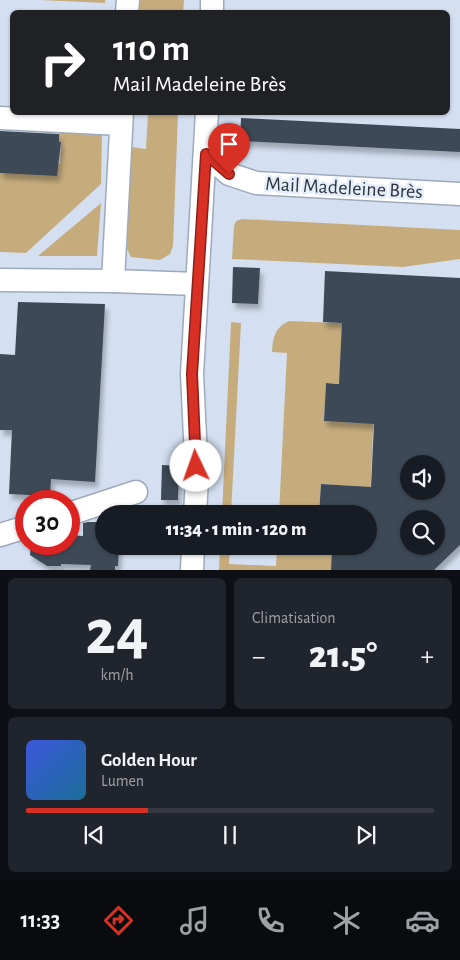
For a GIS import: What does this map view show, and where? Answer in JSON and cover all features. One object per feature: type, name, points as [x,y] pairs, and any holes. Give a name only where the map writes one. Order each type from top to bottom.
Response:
[{"type":"street","points":[[196,505],[197,480],[192,397],[207,115]]},
{"type":"street","points":[[0,118],[122,118],[114,281]]},
{"type":"street","name":"Mail Madeleine Brès","points":[[206,154],[229,174],[256,183],[460,194]]},
{"type":"street","points":[[0,280],[197,284]]},
{"type":"street","points":[[80,510],[136,492]]},
{"type":"street","points":[[0,535],[15,530]]},
{"type":"street","points":[[192,570],[193,555]]},
{"type":"shaded area","points":[[39,0],[105,0],[105,3]]},
{"type":"shaded area","points":[[139,0],[184,0],[183,10],[139,10]]},
{"type":"shaded area","points":[[148,115],[178,115],[173,246],[170,254],[160,260],[131,257],[127,249],[131,147],[146,149]]},
{"type":"shaded area","points":[[102,130],[101,184],[26,253],[0,252],[0,173],[60,164],[61,143],[59,142],[59,131]]},
{"type":"shaded area","points":[[101,203],[97,256],[38,256]]},
{"type":"shaded area","points":[[242,219],[460,230],[460,259],[403,267],[232,259],[234,226],[236,221]]},
{"type":"shaded area","points":[[338,313],[358,314],[355,384],[326,383],[324,421],[355,423],[374,408],[370,502],[352,486],[321,484],[320,505],[279,505],[287,353],[272,352],[274,338],[281,326],[289,321],[337,323]]},
{"type":"shaded area","points":[[231,322],[241,323],[231,505],[222,505]]},
{"type":"shaded area","points":[[220,555],[230,555],[229,564],[276,566],[277,555],[332,555],[331,570],[219,570]]},
{"type":"building","points":[[241,118],[460,129],[460,152],[240,141]]},
{"type":"building","points":[[0,131],[59,134],[59,142],[61,142],[57,176],[0,173]]},
{"type":"building","points":[[233,267],[260,268],[258,304],[232,303]]},
{"type":"building","points":[[325,271],[460,278],[460,545],[434,570],[331,570],[332,555],[377,555],[377,505],[320,505],[321,484],[371,487],[374,424],[324,421],[326,383],[339,384],[342,323],[323,322]]},
{"type":"building","points":[[18,302],[105,304],[95,482],[51,479],[50,490],[15,490],[15,494],[9,494],[12,430],[0,430],[0,354],[15,355]]},
{"type":"building","points":[[162,465],[179,466],[178,500],[161,500]]},
{"type":"building","points":[[95,522],[95,555],[119,555],[118,566],[115,566],[115,570],[90,570],[91,565],[61,564],[61,566],[47,566],[30,555],[80,555],[80,536],[83,536],[83,523]]},
{"type":"route","points":[[196,466],[192,374],[201,202],[206,154],[229,174]]}]
